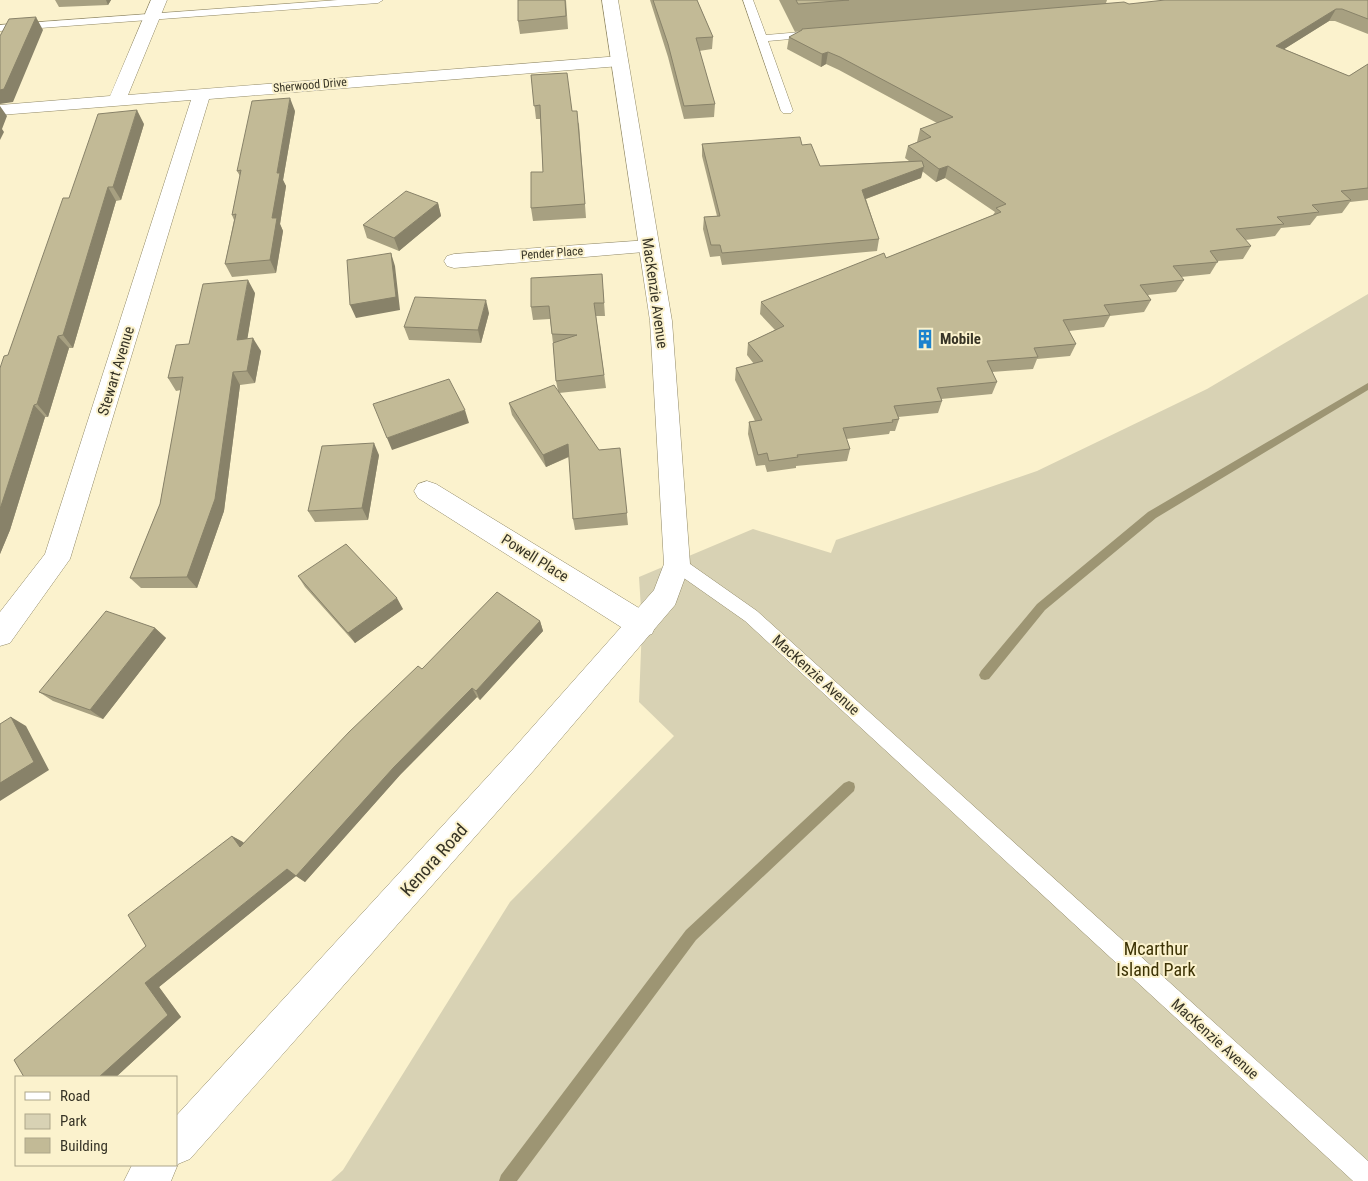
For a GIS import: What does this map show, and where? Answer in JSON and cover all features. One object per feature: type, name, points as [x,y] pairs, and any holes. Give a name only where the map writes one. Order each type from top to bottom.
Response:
[{"type":"street","points":[[116,101],[159,0]]},
{"type":"street","name":"MacKenzie Avenue","points":[[610,0],[661,321],[677,564]]},
{"type":"street","name":"Sherwood Drive","points":[[0,110],[620,60]]},
{"type":"street","name":"Stewart Avenue","points":[[0,634],[57,559],[202,94]]},
{"type":"street","name":"Pender Place","points":[[454,261],[649,246]]},
{"type":"street","name":"Powell Place","points":[[427,491],[642,625]]},
{"type":"street","name":"Kenora Road","points":[[178,1144],[642,625],[665,597],[677,564]]},
{"type":"street","points":[[144,1181],[158,1166]]},
{"type":"lane","points":[[0,28],[378,0]]},
{"type":"lane","points":[[748,0],[787,112]]},
{"type":"lane","points":[[761,39],[820,34]]},
{"type":"lane","name":"MacKenzie Avenue","points":[[677,564],[751,616],[1368,1178]]},
{"type":"green space","name":"Mcarthur Island Park","points":[[1368,294],[1368,1181],[331,1181],[343,1170],[510,902],[674,736],[639,702],[642,625],[639,577],[753,529],[831,553],[836,540],[1037,471],[1207,389]]},
{"type":"building","points":[[518,0],[565,0],[566,16],[518,21]]},
{"type":"building","points":[[653,0],[697,0],[713,37],[696,38],[715,104],[684,106],[668,44]]},
{"type":"building","points":[[796,0],[849,0],[798,4]]},
{"type":"building","points":[[1165,0],[1368,0],[1368,19],[1342,9],[1336,9],[1276,46],[1349,76],[1368,64],[1368,188],[1341,191],[1351,200],[1312,205],[1319,212],[1277,217],[1284,224],[1236,229],[1251,246],[1210,251],[1218,262],[1173,266],[1184,280],[1140,285],[1151,300],[1104,305],[1110,315],[1063,320],[1076,344],[1034,348],[1038,357],[987,361],[997,382],[937,388],[942,401],[894,406],[899,419],[892,420],[893,422],[843,428],[850,449],[797,455],[798,457],[769,461],[767,453],[758,455],[749,422],[762,420],[736,368],[763,361],[748,343],[784,326],[761,302],[884,253],[886,258],[1001,212],[996,208],[1006,204],[948,166],[939,169],[908,146],[931,137],[920,129],[953,117],[840,57],[828,52],[822,54],[789,37],[802,29]]},
{"type":"building","points":[[36,17],[4,89],[0,90],[0,36],[9,19]]},
{"type":"building","points":[[567,73],[572,111],[577,111],[585,204],[531,208],[531,172],[543,172],[540,105],[534,106],[531,75]]},
{"type":"building","points":[[290,98],[277,173],[280,173],[272,218],[277,218],[270,260],[225,264],[236,214],[232,215],[241,170],[237,171],[252,101]]},
{"type":"building","points":[[137,110],[113,187],[108,187],[63,335],[58,336],[37,404],[34,405],[0,509],[0,368],[4,356],[8,355],[63,198],[69,198],[98,114]]},
{"type":"building","points":[[800,137],[802,145],[811,144],[820,166],[922,161],[924,167],[862,190],[879,239],[722,253],[720,245],[711,245],[704,217],[720,216],[702,144]]},
{"type":"building","points":[[406,191],[438,203],[394,238],[363,225]]},
{"type":"building","points":[[391,253],[396,297],[350,305],[347,260]]},
{"type":"building","points":[[602,274],[604,303],[594,303],[604,375],[556,381],[553,343],[577,335],[552,334],[549,306],[531,307],[531,278]]},
{"type":"building","points":[[248,280],[237,340],[253,338],[247,371],[233,372],[215,499],[187,577],[130,578],[160,504],[183,377],[168,378],[176,345],[189,344],[203,284]]},
{"type":"building","points":[[415,297],[486,300],[478,330],[404,327]]},
{"type":"building","points":[[449,379],[465,410],[387,438],[373,404]]},
{"type":"building","points":[[554,385],[599,450],[620,448],[627,513],[573,519],[568,444],[543,455],[509,403]]},
{"type":"building","points":[[374,443],[362,508],[308,511],[322,446]]},
{"type":"building","points":[[346,544],[397,598],[348,633],[298,576]]},
{"type":"building","points":[[497,592],[540,621],[476,691],[472,688],[394,767],[296,876],[287,869],[145,983],[168,1015],[100,1076],[23,1076],[14,1060],[146,946],[128,915],[232,836],[240,847],[349,732],[418,666],[422,669]]},
{"type":"building","points":[[106,611],[155,628],[90,710],[39,692]]},
{"type":"building","points":[[11,717],[34,762],[0,783],[0,724]]},
{"type":"waterway","points":[[985,675],[1041,607],[1152,515],[1368,386]]},
{"type":"waterway","points":[[507,1181],[691,935],[849,787]]},
{"type":"place","name":"Mobile","points":[[925,339]]}]
